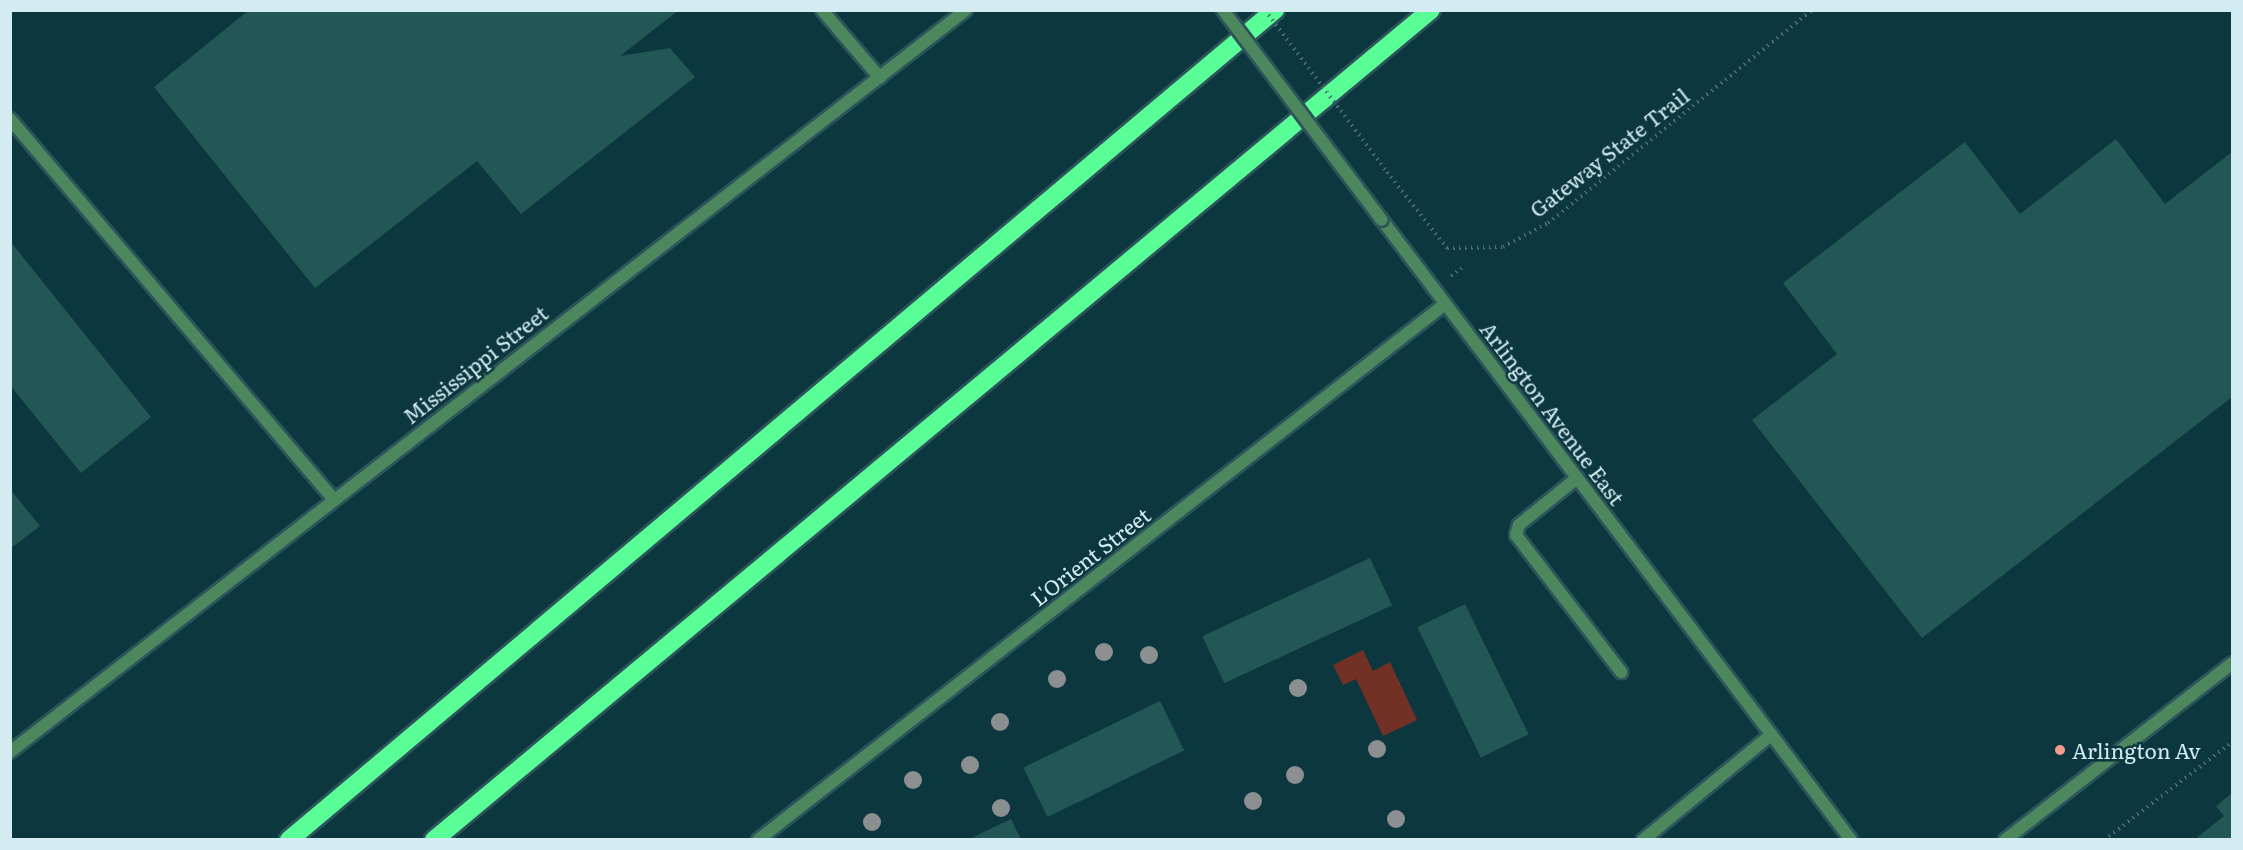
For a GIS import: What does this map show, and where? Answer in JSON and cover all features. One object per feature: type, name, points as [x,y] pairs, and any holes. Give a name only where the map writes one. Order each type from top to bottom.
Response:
[{"type":"highway","points":[[289,840],[1275,10]]},
{"type":"highway","points":[[434,840],[1431,10]]},
{"type":"highway","points":[[454,840],[515,772]]},
{"type":"street","points":[[822,10],[880,78]]},
{"type":"street","name":"Mississippi Street","points":[[10,752],[333,498],[966,10]]},
{"type":"street","name":"Arlington Avenue East","points":[[1223,10],[1851,840]]},
{"type":"street","points":[[10,120],[333,498]]},
{"type":"street","name":"L'Orient Street","points":[[758,840],[1445,304]]},
{"type":"street","points":[[1577,477],[1519,525],[1516,535],[1621,672]]},
{"type":"street","points":[[2005,840],[2232,663]]},
{"type":"street","points":[[1643,840],[1771,735]]},
{"type":"path","name":"Gateway State Trail","points":[[1264,10],[1447,248],[1503,248],[1548,223],[1812,10]]},
{"type":"path","points":[[2104,840],[2232,742]]},
{"type":"shaded area","points":[[1363,650],[1373,671],[1390,662],[1417,720],[1383,736],[1356,679],[1343,685],[1333,665]]},
{"type":"building","points":[[249,10],[679,10],[620,56],[670,48],[695,77],[521,214],[477,161],[315,288],[154,87]]},
{"type":"building","points":[[2116,139],[2165,204],[2232,152],[2232,397],[1922,638],[1752,420],[1837,354],[1783,283],[1965,142],[2020,214]]},
{"type":"building","points":[[10,241],[151,417],[81,473],[10,385]]},
{"type":"building","points":[[10,489],[40,526],[10,549]]},
{"type":"building","points":[[1370,558],[1392,605],[1224,683],[1202,636]]},
{"type":"building","points":[[1465,604],[1529,734],[1481,758],[1417,627]]},
{"type":"building","points":[[1160,701],[1184,750],[1047,817],[1023,768]]},
{"type":"building","points":[[2232,793],[2232,840],[2194,840],[2224,816],[2216,806]]},
{"type":"building","points":[[1011,819],[1021,840],[968,840],[988,830]]},
{"type":"place","name":"Arlington Av","points":[[2060,750]]}]
